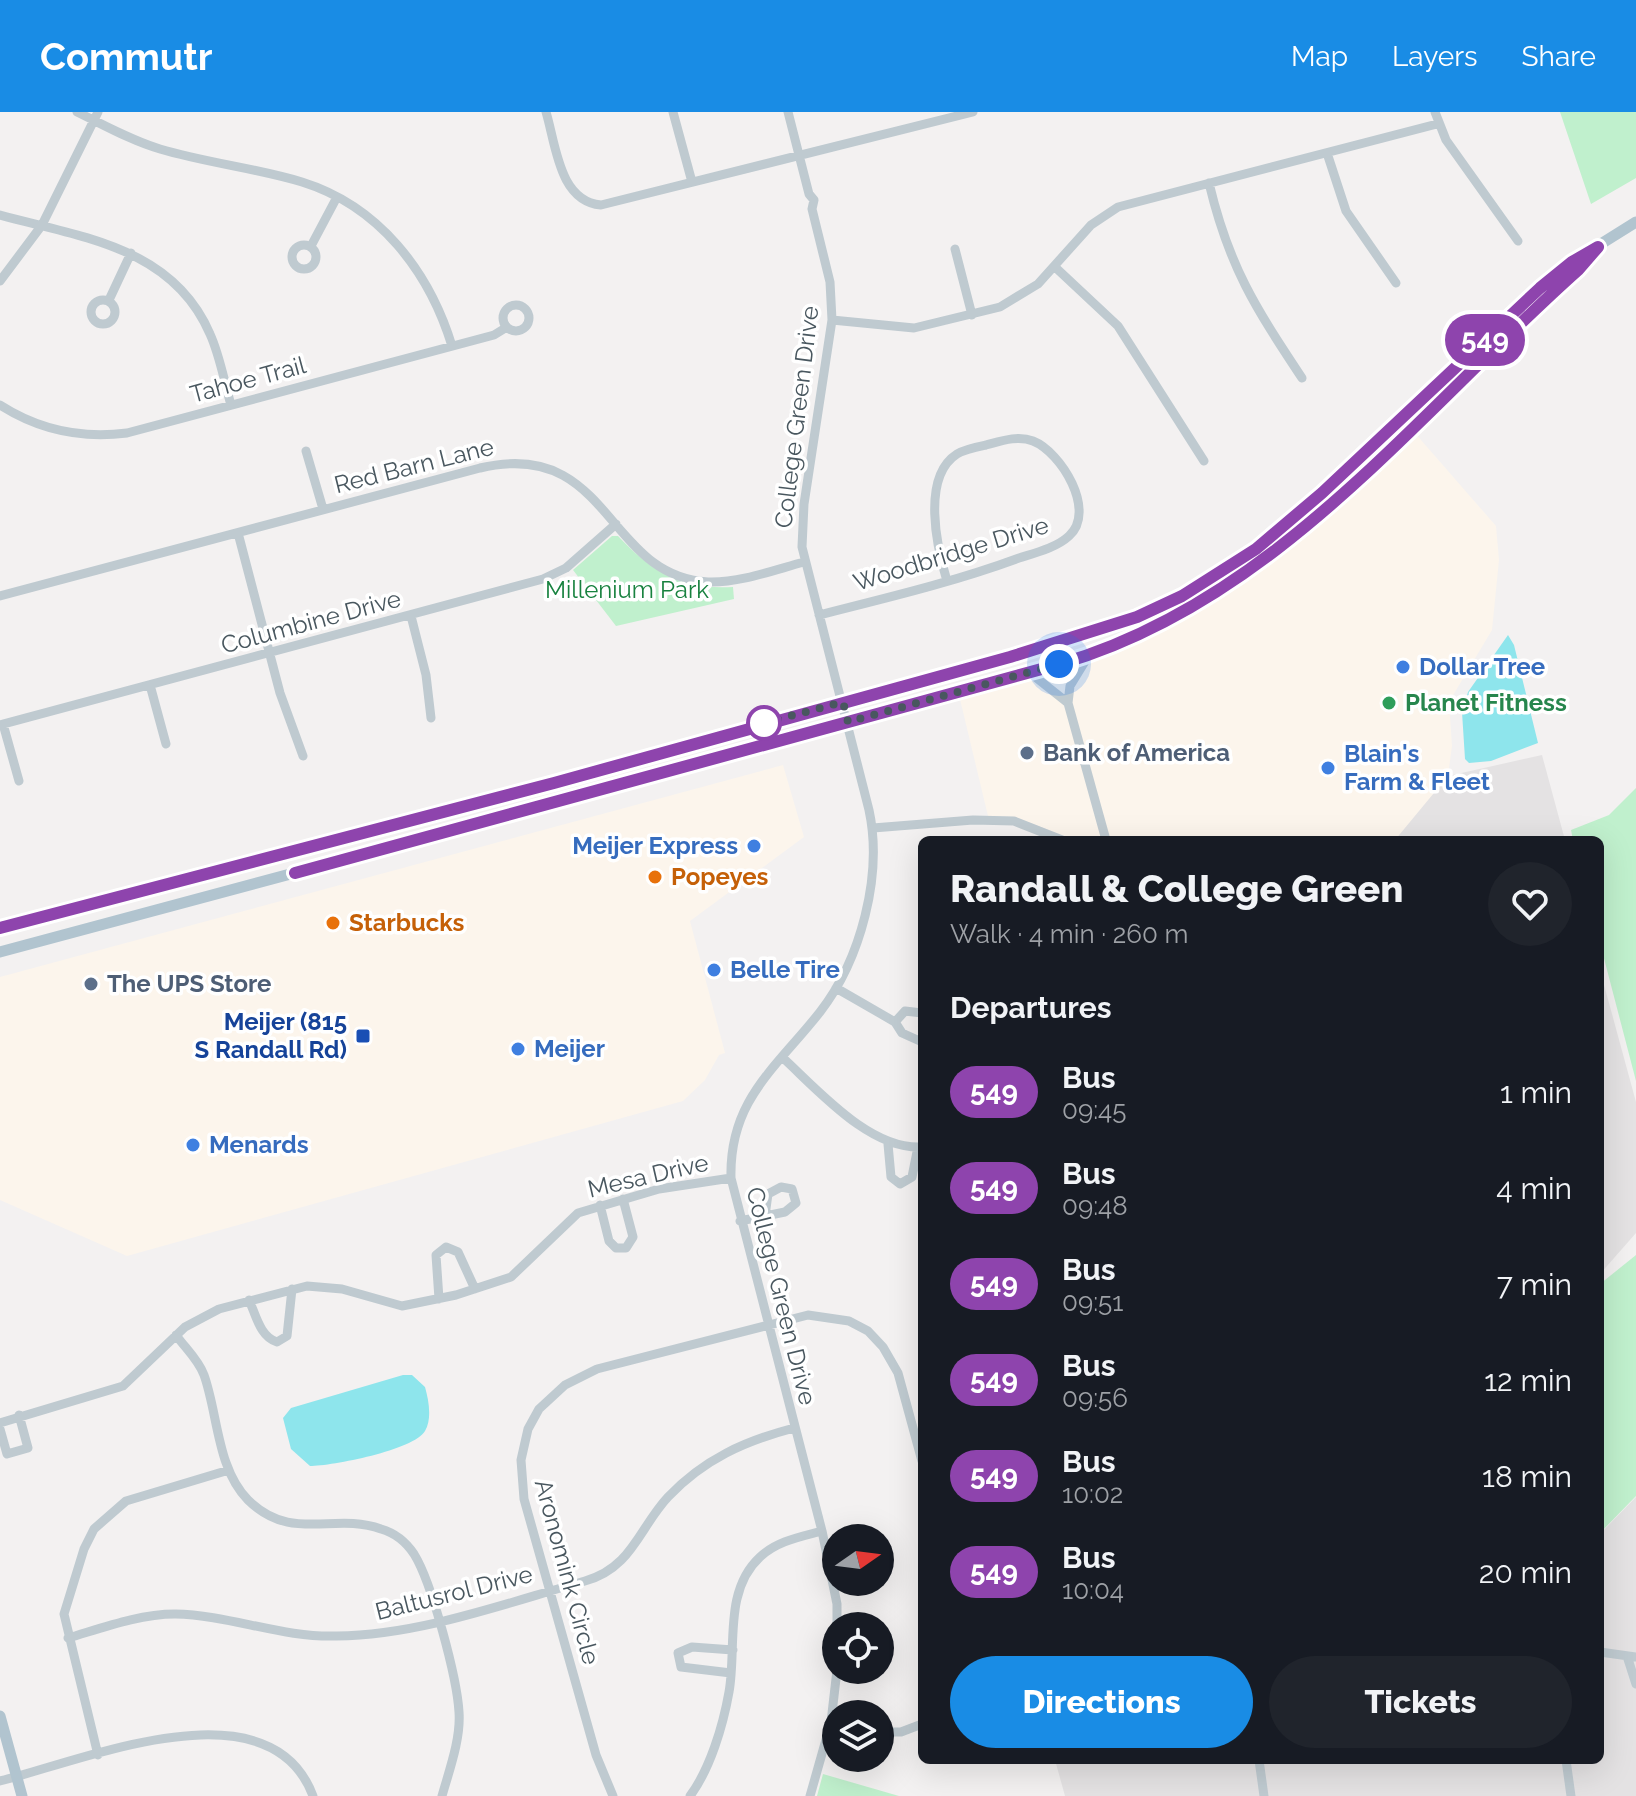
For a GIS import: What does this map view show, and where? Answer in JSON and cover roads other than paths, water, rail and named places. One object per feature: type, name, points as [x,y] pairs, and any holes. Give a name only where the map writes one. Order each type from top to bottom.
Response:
[{"type":"main road","points":[[0,928],[467,807],[1122,623],[1182,596],[1231,568],[1322,493],[1540,288],[1572,262],[1636,222]]},
{"type":"main road","points":[[0,952],[1089,655],[1188,612],[1278,551],[1578,270],[1598,247]]},
{"type":"main road","points":[[0,1716],[22,1796]]},
{"type":"street","points":[[77,112],[96,116],[158,149],[304,183],[337,197],[377,225],[407,255],[432,294],[452,346]]},
{"type":"street","points":[[546,112],[569,187],[587,202],[611,203],[973,112]]},
{"type":"street","points":[[673,112],[692,182]]},
{"type":"street","name":"College Green Drive","points":[[788,112],[809,194],[814,200],[812,209],[830,282],[832,320],[804,504],[804,562],[843,702],[873,828],[871,872],[862,926],[836,988],[740,1116],[730,1148],[731,1178],[740,1221],[822,1531]]},
{"type":"street","points":[[1435,112],[1437,124],[1456,156],[1518,241]]},
{"type":"street","points":[[0,281],[42,225],[96,116]]},
{"type":"street","points":[[832,320],[914,328],[972,315],[1014,301],[1055,267],[1091,225],[1118,207],[1437,124]]},
{"type":"street","points":[[1327,153],[1346,211],[1396,283]]},
{"type":"street","points":[[1209,183],[1221,232],[1236,273],[1302,378]]},
{"type":"street","points":[[311,246],[337,197]]},
{"type":"street","points":[[0,215],[131,253],[171,279],[196,308],[211,335],[231,405]]},
{"type":"street","points":[[955,249],[972,315]]},
{"type":"street","points":[[109,300],[131,253]]},
{"type":"street","points":[[1055,267],[1118,326],[1204,461]]},
{"type":"street","name":"Tahoe Trail","points":[[0,405],[52,430],[97,435],[127,433],[499,334],[507,327]]},
{"type":"street","name":"Woodbridge Drive","points":[[819,615],[947,581],[1058,544],[1073,533],[1080,513],[1080,501],[1071,482],[1035,441],[1013,438],[955,455],[941,474],[934,519],[947,581]]},
{"type":"street","points":[[306,451],[323,509]]},
{"type":"street","name":"Red Barn Lane","points":[[0,596],[492,466],[527,463],[546,467],[576,482],[650,559],[688,578],[726,581],[804,562]]},
{"type":"street","name":"Columbine Drive","points":[[2,724],[554,575],[616,524]]},
{"type":"street","points":[[238,533],[286,715],[303,756]]},
{"type":"street","points":[[411,616],[424,666],[431,718]]},
{"type":"street","points":[[1089,655],[1070,686],[1068,703],[1105,836]]},
{"type":"street","points":[[1029,672],[1068,703]]},
{"type":"street","points":[[150,685],[166,744]]},
{"type":"street","points":[[2,724],[19,781]]},
{"type":"street","points":[[873,828],[973,820],[1014,821],[1052,836]]},
{"type":"street","points":[[836,988],[895,1022],[902,1033],[918,1040]]},
{"type":"street","points":[[895,1022],[905,1011],[918,1013]]},
{"type":"street","points":[[782,1057],[866,1131],[888,1144],[918,1147]]},
{"type":"street","points":[[888,1144],[891,1177],[900,1184],[912,1177],[918,1154]]},
{"type":"street","name":"Mesa Drive","points":[[19,1415],[28,1448],[7,1454],[0,1426],[19,1415],[123,1386],[140,1374],[176,1335],[206,1314],[292,1289],[326,1286],[402,1306],[439,1299],[511,1277],[568,1219],[600,1205],[731,1178]]},
{"type":"street","points":[[600,1205],[609,1241],[616,1248],[626,1248],[633,1237],[623,1199]]},
{"type":"street","points":[[740,1221],[765,1216]]},
{"type":"street","points":[[439,1299],[436,1255],[446,1247],[458,1252],[475,1289]]},
{"type":"street","points":[[249,1300],[268,1339],[277,1342],[287,1336],[292,1289]]},
{"type":"street","name":"Aronomink Circle","points":[[613,1796],[596,1755],[524,1499],[521,1473],[528,1429],[539,1409],[565,1385],[588,1373],[767,1324],[819,1315],[849,1321],[868,1331],[898,1373],[918,1446]]},
{"type":"street","points":[[176,1335],[197,1361],[205,1378],[229,1470],[246,1499],[276,1520],[303,1527],[369,1526],[402,1539],[424,1574],[459,1714],[442,1796]]},
{"type":"street","name":"Baltusrol Drive","points":[[68,1638],[137,1619],[173,1614],[333,1637],[381,1633],[438,1621],[590,1579],[614,1567],[634,1549],[668,1497],[707,1463],[744,1443],[794,1428]]},
{"type":"street","points":[[98,1755],[64,1614],[69,1587],[94,1529],[109,1513],[143,1494],[229,1470]]},
{"type":"street","points":[[690,1796],[702,1777],[720,1724],[731,1673],[735,1605],[748,1571],[777,1545],[822,1531]]},
{"type":"street","points":[[731,1673],[681,1667],[678,1653],[692,1647],[733,1650]]},
{"type":"street","points":[[1604,1652],[1632,1656],[1636,1684]]},
{"type":"street","points":[[894,1732],[918,1726]]},
{"type":"street","points":[[0,1781],[183,1734],[234,1737],[264,1745],[301,1772],[313,1796]]},
{"type":"street","points":[[810,1796],[822,1760]]},
{"type":"street","points":[[1260,1764],[1264,1796]]},
{"type":"street","points":[[1567,1764],[1571,1796]]},
{"type":"water","points":[[1508,635],[1514,645],[1538,743],[1491,761],[1469,763],[1465,759],[1462,712],[1468,692]]},
{"type":"water","points":[[412,1375],[425,1387],[429,1421],[418,1438],[372,1456],[310,1466],[291,1449],[283,1418],[291,1408]]},
{"type":"place","name":"Dollar Tree","points":[[1403,667]]},
{"type":"place","name":"Planet Fitness","points":[[1389,703]]},
{"type":"place","name":"Bank of America","points":[[1027,753]]},
{"type":"place","name":"Blain's Farm & Fleet","points":[[1328,768]]},
{"type":"place","name":"Meijer Express","points":[[754,846]]},
{"type":"place","name":"Popeyes","points":[[655,877]]},
{"type":"place","name":"Starbucks","points":[[333,923]]},
{"type":"place","name":"Belle Tire","points":[[714,970]]},
{"type":"place","name":"The UPS Store","points":[[91,984]]},
{"type":"place","name":"Meijer (815 S Randall Rd)","points":[[363,1036]]},
{"type":"place","name":"Meijer","points":[[518,1049]]},
{"type":"place","name":"Menards","points":[[193,1145]]},
{"type":"park label","name":"Millenium Park","points":[[627,590]]}]
